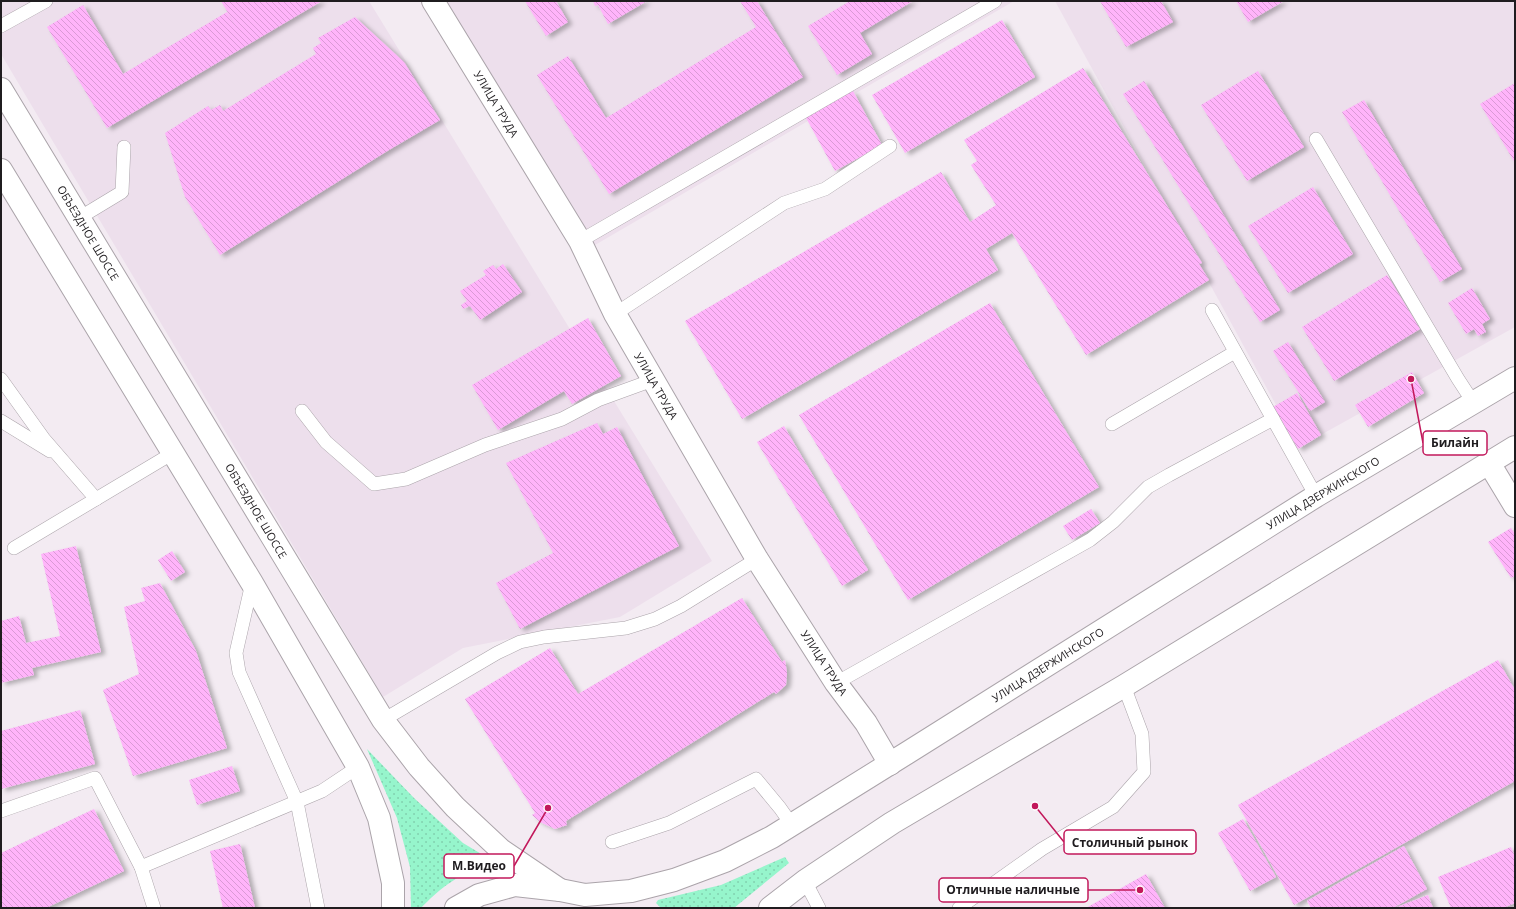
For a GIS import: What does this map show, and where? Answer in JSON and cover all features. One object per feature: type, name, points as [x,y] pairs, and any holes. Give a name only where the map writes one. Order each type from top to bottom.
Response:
[{"type":"street","name":"УЛИЦА ТРУДА","points":[[433,1],[580,241],[615,314],[757,559],[836,683],[866,723],[890,764]]},
{"type":"street","name":"ОБЪЕЗДНОЕ ШОССЕ","points":[[1,89],[383,720],[419,767],[455,808],[501,850],[560,890]]},
{"type":"street","points":[[1,170],[252,583],[358,767],[379,818],[393,883],[393,908]]},
{"type":"street","name":"УЛИЦА ДЗЕРЖИНСКОГО","points":[[456,908],[479,895],[515,885],[560,890],[586,895],[631,891],[674,880],[725,861],[792,825],[1316,496],[1515,378]]},
{"type":"street","points":[[770,908],[804,881],[892,823],[1124,686],[1515,447]]},
{"type":"street","points":[[1489,463],[1515,506]]},
{"type":"street","points":[[586,895],[609,908]]},
{"type":"lane","points":[[1,26],[46,1]]},
{"type":"lane","points":[[580,241],[995,1]]},
{"type":"lane","points":[[1316,139],[1458,379],[1474,402]]},
{"type":"lane","points":[[615,314],[784,204],[825,188],[890,146]]},
{"type":"lane","points":[[79,218],[122,192],[124,147]]},
{"type":"lane","points":[[1212,310],[1316,496]]},
{"type":"lane","points":[[1112,424],[1235,352]]},
{"type":"lane","points":[[1,379],[44,439],[96,499]]},
{"type":"lane","points":[[302,411],[326,442],[374,484],[406,479],[485,445],[562,420],[598,400],[653,380]]},
{"type":"lane","points":[[836,683],[1090,540],[1114,522],[1148,488],[1169,475],[1273,420]]},
{"type":"lane","points":[[1,421],[59,456]]},
{"type":"lane","points":[[14,548],[173,453]]},
{"type":"lane","points":[[383,720],[497,653],[520,642],[544,637],[626,628],[655,619],[681,606],[757,559]]},
{"type":"lane","points":[[252,583],[236,653],[239,672],[297,802],[318,908]]},
{"type":"lane","points":[[959,908],[1042,849],[1113,807],[1144,772],[1142,734],[1124,686]]},
{"type":"lane","points":[[142,867],[322,791],[358,767]]},
{"type":"lane","points":[[1,811],[94,778],[142,867],[154,908]]},
{"type":"lane","points":[[612,842],[669,823],[756,779],[792,825]]},
{"type":"lane","points":[[804,881],[819,908]]},
{"type":"shaded area","points":[[1,1],[369,1],[712,561],[620,617],[463,648],[383,697],[1,54]]},
{"type":"shaded area","points":[[442,1],[1014,1],[583,252]]},
{"type":"shaded area","points":[[1055,1],[1515,1],[1515,327],[1299,447]]},
{"type":"green space","points":[[367,749],[414,798],[463,843],[503,867],[484,868],[472,871],[448,884],[421,908],[411,908],[410,867],[397,818]]},
{"type":"green space","points":[[785,857],[789,863],[734,908],[661,908],[656,903],[658,900],[721,885]]},
{"type":"building","points":[[221,1],[322,1],[107,128],[47,27],[83,5],[123,74],[227,12],[238,30]]},
{"type":"building","points":[[525,1],[556,1],[568,22],[546,36]]},
{"type":"building","points":[[593,1],[647,1],[608,24],[598,5],[595,6]]},
{"type":"building","points":[[740,1],[757,1],[803,77],[609,194],[537,75],[568,56],[606,118],[756,27]]},
{"type":"building","points":[[850,1],[913,1],[860,33],[872,54],[837,75],[808,26]]},
{"type":"building","points":[[1100,1],[1161,1],[1173,22],[1126,47]]},
{"type":"building","points":[[1236,1],[1284,1],[1248,22]]},
{"type":"building","points":[[355,17],[404,62],[440,120],[220,255],[185,197],[165,133],[208,106],[211,110],[220,105],[223,111],[316,54],[313,48],[321,43],[318,38]]},
{"type":"building","points":[[1002,20],[1035,77],[905,153],[872,95]]},
{"type":"building","points":[[1083,68],[1202,263],[1199,264],[1209,280],[1086,355],[1012,233],[986,249],[998,270],[742,419],[685,321],[941,172],[970,222],[996,205],[971,165],[977,161],[964,140]]},
{"type":"building","points":[[1258,71],[1304,147],[1247,181],[1201,105]]},
{"type":"building","points":[[1144,81],[1280,310],[1260,322],[1123,94]]},
{"type":"building","points":[[1515,83],[1515,163],[1480,104]]},
{"type":"building","points":[[853,91],[882,145],[835,171],[805,116]]},
{"type":"building","points":[[1364,100],[1462,269],[1440,282],[1342,112]]},
{"type":"building","points":[[1313,187],[1353,254],[1288,293],[1248,226]]},
{"type":"building","points":[[503,264],[522,292],[480,320],[470,306],[463,309],[461,305],[467,301],[460,291],[486,275],[483,271],[493,265],[496,269]]},
{"type":"building","points":[[1387,275],[1420,329],[1334,381],[1302,327]]},
{"type":"building","points":[[1472,288],[1490,319],[1482,324],[1486,332],[1478,336],[1474,329],[1466,334],[1448,303]]},
{"type":"building","points":[[990,303],[1099,487],[908,600],[799,415]]},
{"type":"building","points":[[588,318],[621,376],[572,404],[564,391],[498,430],[472,385]]},
{"type":"building","points":[[1288,342],[1325,402],[1310,411],[1273,351]]},
{"type":"building","points":[[1412,372],[1424,393],[1368,427],[1355,405]]},
{"type":"building","points":[[1297,393],[1321,435],[1298,449],[1273,407]]},
{"type":"building","points":[[597,423],[603,434],[617,427],[679,546],[520,629],[496,583],[553,553],[506,463]]},
{"type":"building","points":[[784,426],[868,570],[842,586],[757,442]]},
{"type":"building","points":[[1091,509],[1100,523],[1072,540],[1063,526]]},
{"type":"building","points":[[1511,528],[1515,534],[1515,576],[1511,578],[1488,542]]},
{"type":"building","points":[[76,546],[101,652],[32,668],[34,675],[1,683],[1,621],[19,616],[26,643],[60,636],[41,554]]},
{"type":"building","points":[[172,551],[185,572],[171,581],[158,560]]},
{"type":"building","points":[[160,583],[196,651],[227,748],[133,776],[103,690],[139,674],[124,607],[145,601],[141,588]]},
{"type":"building","points":[[742,598],[782,662],[785,660],[787,673],[786,685],[776,694],[774,692],[566,821],[567,825],[555,829],[540,822],[532,815],[535,813],[465,699],[550,648],[578,694]]},
{"type":"building","points":[[1498,660],[1515,690],[1515,781],[1294,905],[1238,805]]},
{"type":"building","points":[[80,710],[95,764],[1,789],[1,731]]},
{"type":"building","points":[[232,766],[240,791],[197,805],[189,780]]},
{"type":"building","points":[[94,809],[124,871],[46,908],[1,908],[1,853]]},
{"type":"building","points":[[1243,819],[1276,877],[1250,891],[1218,833]]},
{"type":"building","points":[[240,844],[255,908],[223,908],[210,851]]},
{"type":"building","points":[[1404,846],[1427,889],[1393,908],[1311,908],[1307,901]]},
{"type":"building","points":[[1511,847],[1515,857],[1515,903],[1503,908],[1451,908],[1438,877]]},
{"type":"building","points":[[1146,874],[1165,908],[1086,908]]},
{"type":"building","points":[[1428,895],[1433,908],[1397,907]]},
{"type":"place","name":"Билайн","points":[[1411,379]]},
{"type":"place","name":"Столичный рынок","points":[[1035,806]]},
{"type":"place","name":"М.Видео","points":[[548,808]]},
{"type":"place","name":"Отличные наличные","points":[[1140,890]]}]
